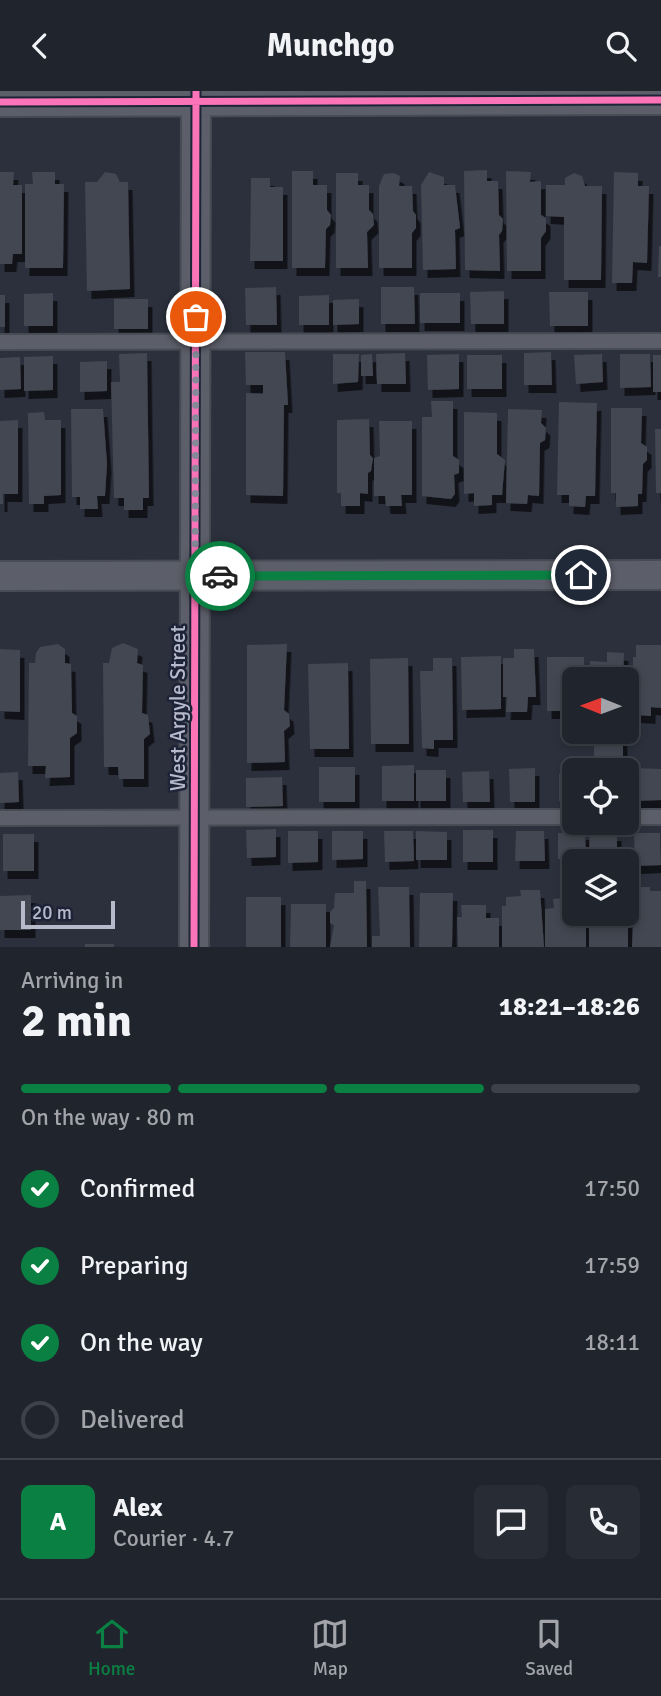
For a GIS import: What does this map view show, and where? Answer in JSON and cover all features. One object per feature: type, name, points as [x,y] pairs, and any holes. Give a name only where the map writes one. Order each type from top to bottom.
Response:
[{"type":"street","points":[[0,103],[196,97],[661,100]]},
{"type":"street","name":"West Argyle Street","points":[[194,947],[196,97]]},
{"type":"street","points":[[0,576],[661,575]]},
{"type":"lane","points":[[0,342],[661,341]]},
{"type":"lane","points":[[0,818],[562,817]]},
{"type":"lane","points":[[639,817],[661,817]]},
{"type":"building","points":[[487,170],[487,181],[498,181],[499,215],[503,219],[499,235],[500,271],[465,270],[464,171]]},
{"type":"building","points":[[292,171],[313,171],[313,185],[327,185],[327,210],[331,215],[330,225],[326,229],[325,268],[292,268]]},
{"type":"building","points":[[506,171],[531,172],[530,182],[541,181],[541,215],[546,218],[546,231],[541,238],[541,271],[507,271]]},
{"type":"building","points":[[0,172],[14,172],[13,185],[22,185],[22,254],[13,254],[12,264],[0,264]]},
{"type":"building","points":[[32,172],[55,172],[55,184],[64,184],[63,268],[25,268],[25,184],[33,184]]},
{"type":"building","points":[[105,172],[116,174],[120,182],[128,182],[130,289],[87,291],[85,182],[97,182]]},
{"type":"building","points":[[429,172],[444,177],[444,185],[455,185],[460,228],[455,230],[456,269],[423,270],[421,185]]},
{"type":"building","points":[[614,172],[638,173],[638,186],[649,186],[647,263],[633,262],[632,283],[612,283]]},
{"type":"building","points":[[336,173],[358,173],[358,185],[369,185],[369,210],[373,214],[374,225],[367,232],[368,268],[336,268]]},
{"type":"building","points":[[394,173],[400,176],[399,186],[412,186],[416,228],[412,233],[412,268],[379,268],[379,186],[384,174]]},
{"type":"building","points":[[574,173],[582,176],[585,186],[602,186],[601,280],[564,280],[564,217],[546,216],[546,185],[565,185],[565,178]]},
{"type":"building","points":[[251,178],[270,178],[270,187],[283,187],[283,261],[250,261]]},
{"type":"building","points":[[661,246],[661,277],[658,277]]},
{"type":"building","points":[[276,287],[277,325],[246,325],[245,288]]},
{"type":"building","points":[[381,287],[414,287],[415,324],[381,324]]},
{"type":"building","points":[[504,291],[504,324],[471,324],[470,292]]},
{"type":"building","points":[[549,292],[588,292],[588,326],[550,326]]},
{"type":"building","points":[[53,293],[53,326],[24,326],[24,294]]},
{"type":"building","points":[[420,293],[460,293],[460,323],[420,323]]},
{"type":"building","points":[[0,295],[5,295],[5,327],[0,327]]},
{"type":"building","points":[[329,295],[329,325],[299,325],[299,296]]},
{"type":"building","points":[[114,299],[148,299],[148,329],[114,329]]},
{"type":"building","points":[[359,299],[359,324],[333,325],[333,300]]},
{"type":"building","points":[[245,352],[285,352],[288,405],[284,405],[283,496],[246,495],[246,393],[263,394],[263,385],[246,385]]},
{"type":"building","points":[[551,352],[552,385],[524,385],[524,353]]},
{"type":"building","points":[[147,353],[149,498],[143,498],[143,510],[124,510],[124,498],[114,498],[111,382],[120,382],[119,354]]},
{"type":"building","points":[[405,353],[406,384],[377,384],[376,354]]},
{"type":"building","points":[[333,354],[359,354],[358,382],[333,384]]},
{"type":"building","points":[[372,354],[373,376],[361,376],[361,355]]},
{"type":"building","points":[[459,354],[459,389],[428,390],[427,355]]},
{"type":"building","points":[[602,354],[603,382],[576,384],[574,355]]},
{"type":"building","points":[[620,354],[650,354],[651,387],[620,388]]},
{"type":"building","points":[[467,355],[502,355],[502,389],[467,389]]},
{"type":"building","points":[[653,355],[661,355],[661,392],[653,392]]},
{"type":"building","points":[[53,356],[53,390],[24,391],[24,357]]},
{"type":"building","points":[[20,357],[21,389],[0,390],[0,358]]},
{"type":"building","points":[[107,361],[107,391],[80,392],[80,362]]},
{"type":"building","points":[[431,401],[453,401],[453,456],[459,460],[459,473],[454,475],[455,494],[451,499],[422,496],[422,417],[432,417]]},
{"type":"building","points":[[559,402],[597,403],[595,496],[586,496],[585,507],[569,506],[569,495],[557,495]]},
{"type":"building","points":[[611,408],[642,408],[641,443],[647,447],[647,460],[643,464],[642,494],[638,494],[638,506],[616,507],[616,493],[611,493]]},
{"type":"building","points":[[71,409],[103,409],[107,464],[105,496],[97,496],[98,509],[80,509],[80,497],[72,497]]},
{"type":"building","points":[[508,409],[542,410],[541,423],[546,428],[545,440],[540,443],[539,496],[528,495],[527,504],[506,503]]},
{"type":"building","points":[[44,412],[45,420],[61,420],[61,495],[44,496],[44,504],[29,504],[28,413]]},
{"type":"building","points":[[464,412],[497,413],[497,454],[505,460],[502,495],[492,495],[492,505],[474,506],[474,493],[464,494]]},
{"type":"building","points":[[369,419],[370,455],[373,458],[371,471],[368,473],[368,494],[360,493],[360,506],[341,506],[341,493],[337,493],[337,420]]},
{"type":"building","points":[[18,420],[18,494],[3,494],[3,504],[0,504],[0,421]]},
{"type":"building","points":[[379,421],[412,421],[412,495],[401,495],[402,506],[386,506],[385,496],[374,496],[374,458],[380,456]]},
{"type":"building","points":[[655,429],[661,429],[661,493],[656,493]]},
{"type":"building","points":[[123,643],[138,649],[137,663],[143,665],[142,713],[148,715],[150,734],[144,739],[144,779],[119,779],[118,767],[104,767],[103,663],[109,663],[112,648]]},
{"type":"building","points":[[58,644],[65,649],[65,663],[71,664],[72,713],[77,716],[77,733],[70,738],[70,777],[45,778],[46,766],[28,766],[29,663],[35,663],[40,647]]},
{"type":"building","points":[[287,644],[284,710],[289,714],[290,726],[284,731],[285,762],[247,763],[247,645]]},
{"type":"building","points":[[636,645],[661,645],[661,708],[651,707],[651,716],[639,715],[639,667],[633,667],[633,657],[636,657]]},
{"type":"building","points":[[0,649],[20,650],[20,712],[0,711]]},
{"type":"building","points":[[514,649],[534,649],[536,697],[528,697],[527,712],[506,712],[507,697],[503,697],[503,658],[514,658]]},
{"type":"building","points":[[607,652],[624,653],[623,667],[590,667],[590,661],[607,662]]},
{"type":"building","points":[[501,656],[501,709],[462,710],[461,657]]},
{"type":"building","points":[[547,657],[584,657],[584,667],[562,667],[562,711],[547,711]]},
{"type":"building","points":[[408,658],[409,744],[371,744],[370,659]]},
{"type":"building","points":[[433,658],[452,658],[453,740],[434,740],[434,749],[422,748],[420,671],[433,671]]},
{"type":"building","points":[[348,663],[349,749],[310,749],[308,664]]},
{"type":"building","points":[[594,744],[623,744],[623,758],[594,758]]},
{"type":"building","points":[[414,765],[414,801],[382,801],[382,766]]},
{"type":"building","points":[[319,767],[355,767],[355,802],[319,802]]},
{"type":"building","points":[[535,768],[535,802],[510,802],[509,769]]},
{"type":"building","points":[[639,768],[661,769],[661,800],[639,801]]},
{"type":"building","points":[[416,770],[446,770],[446,801],[416,801]]},
{"type":"building","points":[[489,771],[490,802],[463,802],[462,772]]},
{"type":"building","points":[[18,772],[19,802],[0,803],[0,773]]},
{"type":"building","points":[[559,774],[562,774],[562,801],[559,801]]},
{"type":"building","points":[[282,777],[283,806],[246,807],[246,778]]},
{"type":"building","points":[[276,829],[276,857],[247,858],[246,830]]},
{"type":"building","points":[[463,830],[493,830],[493,862],[463,862]]},
{"type":"building","points":[[288,831],[318,831],[318,862],[288,863]]},
{"type":"building","points":[[332,831],[363,831],[363,859],[332,860]]},
{"type":"building","points":[[384,831],[413,831],[414,861],[385,862]]},
{"type":"building","points":[[416,831],[447,832],[447,860],[416,860]]},
{"type":"building","points":[[516,831],[544,831],[545,861],[515,861]]},
{"type":"building","points":[[558,833],[585,835],[586,849],[562,849],[562,859],[558,859]]},
{"type":"building","points":[[660,833],[661,865],[639,866],[639,849],[634,849],[634,835]]},
{"type":"building","points":[[3,834],[34,834],[34,871],[3,871]]},
{"type":"building","points":[[589,835],[617,835],[617,849],[590,849]]},
{"type":"building","points":[[354,881],[366,881],[367,947],[330,947],[334,925],[330,923],[330,912],[334,908],[335,893],[354,893]]},
{"type":"building","points":[[378,887],[409,887],[410,947],[372,947],[372,936],[380,936]]},
{"type":"building","points":[[639,887],[661,891],[661,947],[632,947],[633,926],[639,926]]},
{"type":"building","points":[[520,890],[540,890],[544,947],[502,947],[502,906],[506,906],[506,897],[521,896]]},
{"type":"building","points":[[420,893],[453,893],[452,947],[419,947]]},
{"type":"building","points":[[31,895],[31,930],[0,930],[0,896]]},
{"type":"building","points":[[246,897],[281,897],[281,947],[246,947]]},
{"type":"building","points":[[562,898],[562,926],[586,926],[586,947],[545,947],[545,909],[554,908],[553,899]]},
{"type":"building","points":[[291,904],[326,904],[326,947],[290,947]]},
{"type":"building","points":[[461,905],[486,905],[486,918],[499,918],[499,947],[458,947],[457,917],[462,917]]},
{"type":"building","points":[[589,926],[628,926],[628,947],[589,947]]},
{"type":"building","points":[[85,944],[114,944],[114,947],[85,947]]},
{"type":"cycle path","points":[[194,947],[196,91]]},
{"type":"cycle path","points":[[0,102],[661,100]]},
{"type":"way so far","points":[[196,317],[195,576],[220,576]]},
{"type":"route","points":[[220,576],[581,575]]}]
